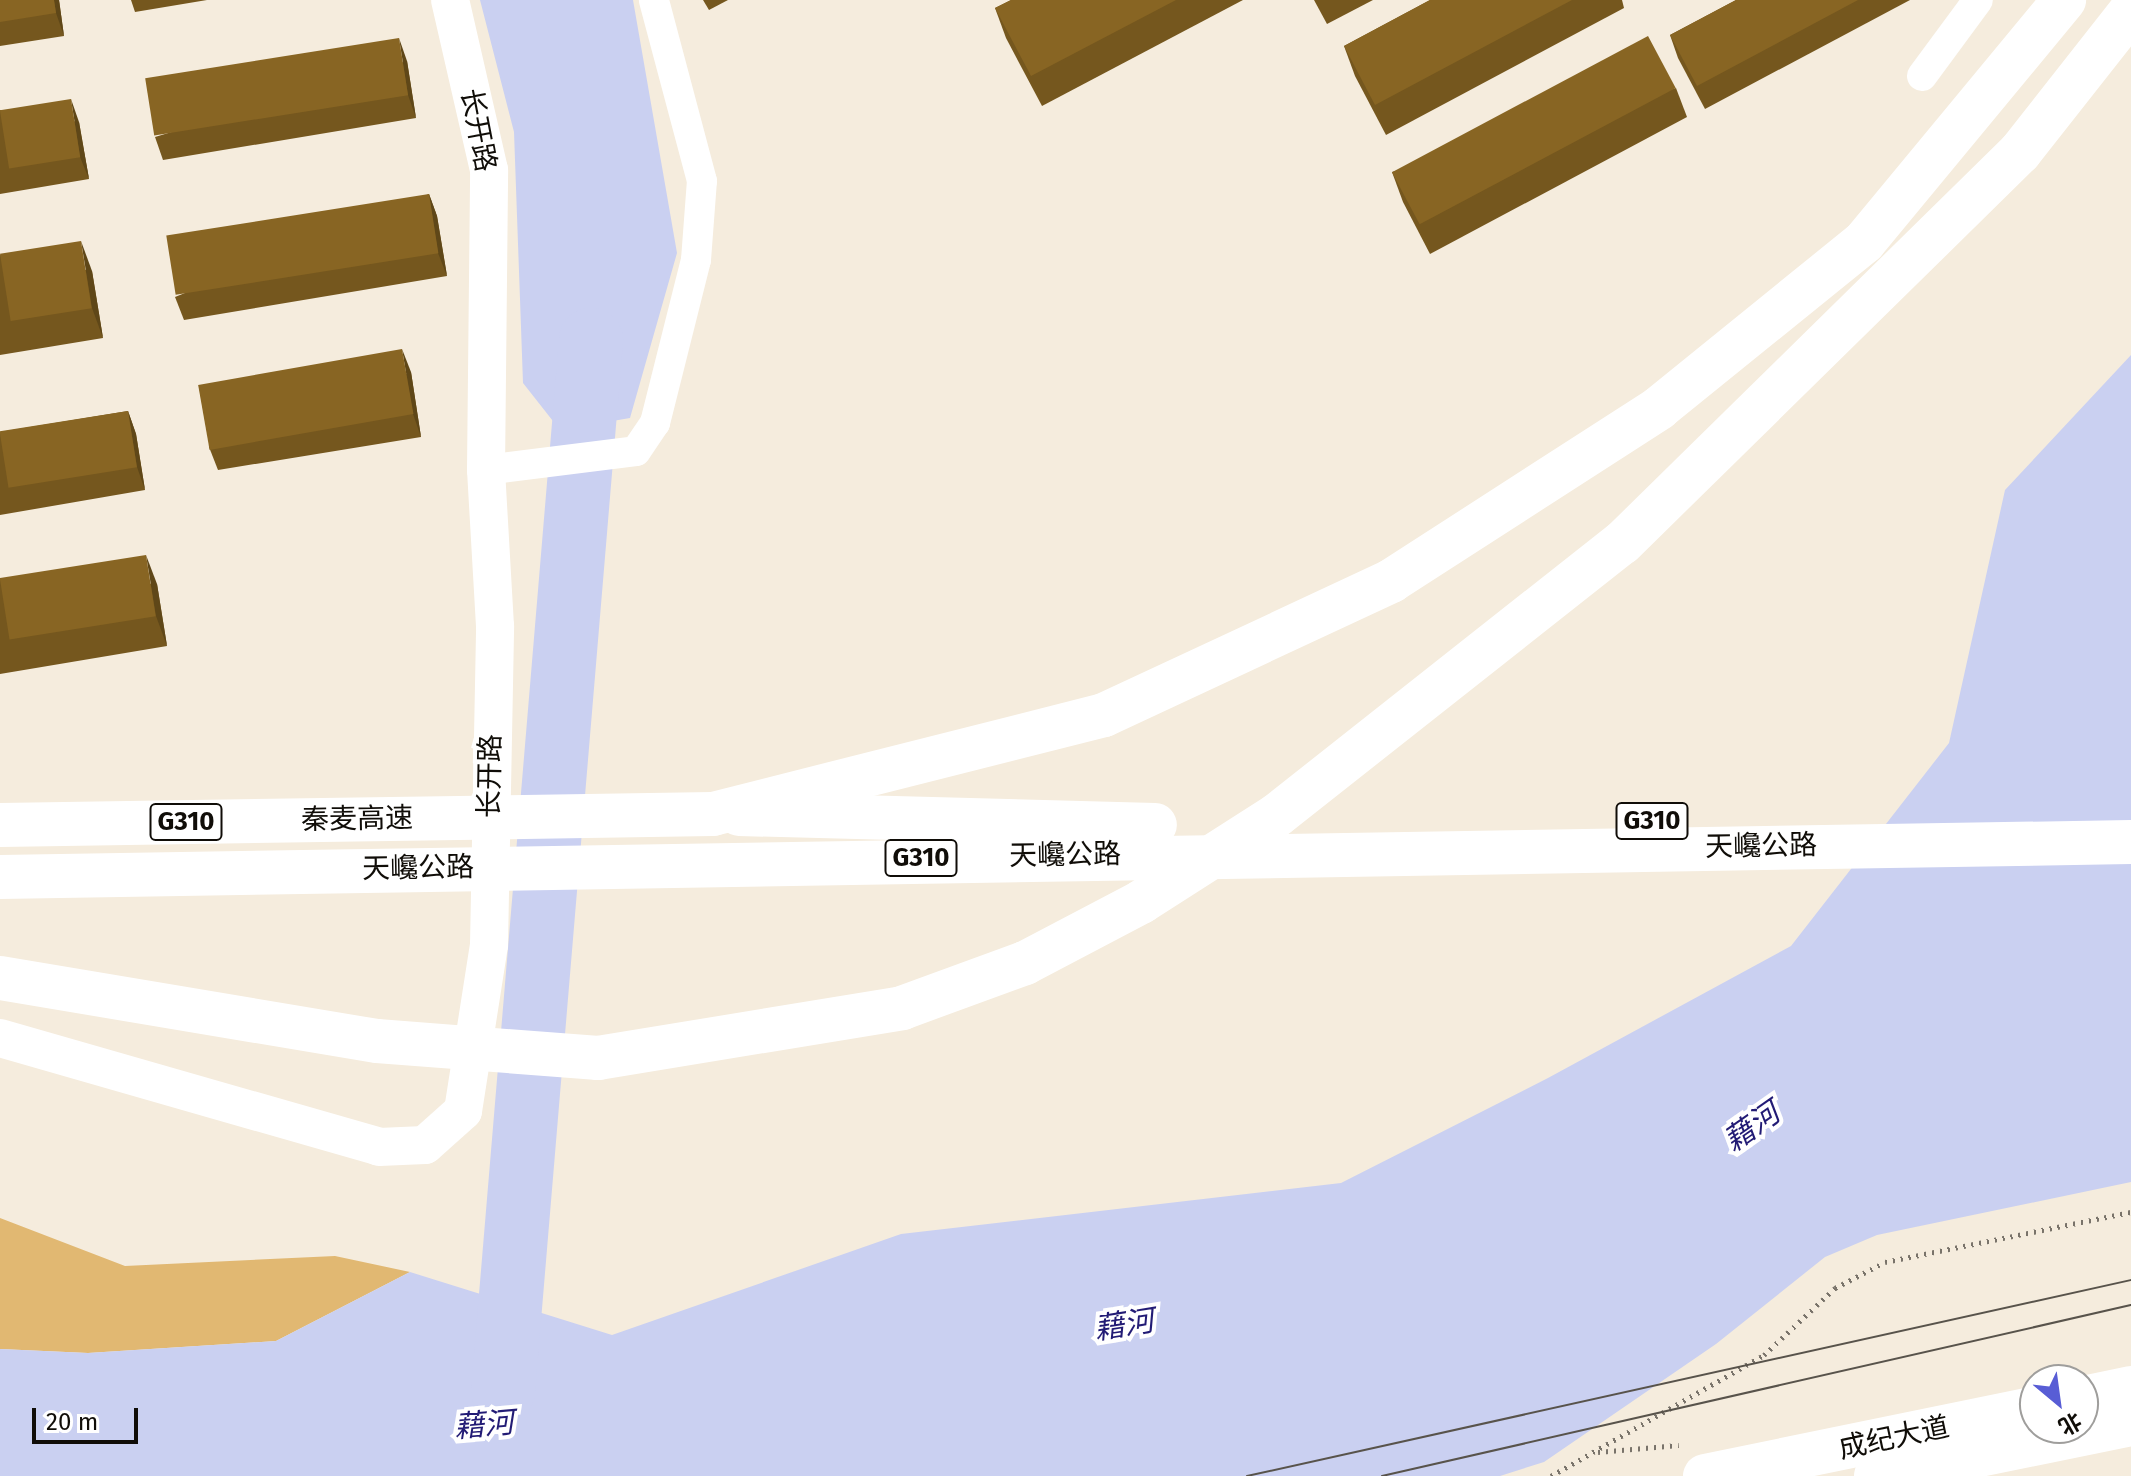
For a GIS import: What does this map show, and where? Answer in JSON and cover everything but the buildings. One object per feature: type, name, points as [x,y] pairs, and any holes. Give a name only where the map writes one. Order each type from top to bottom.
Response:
[{"type":"main road","points":[[697,814],[1104,715],[1391,581],[1659,408],[1864,242],[2064,0]]},
{"type":"main road","points":[[0,978],[377,1041],[598,1058],[902,1008],[1054,949],[1277,815],[1418,711],[1633,532],[2020,152],[2131,11]]},
{"type":"main road","name":"秦麦高速","points":[[0,825],[697,814]]},
{"type":"main road","name":"天巉公路","points":[[697,814],[1173,826],[2131,817]]},
{"type":"main road","name":"天巉公路","points":[[0,877],[2131,842]]},
{"type":"main road","points":[[2099,1395],[2131,1388]]},
{"type":"main road","name":"成纪大道","points":[[1705,1476],[2019,1411]]},
{"type":"main road","name":"成纪大道","points":[[1876,1476],[2131,1424]]},
{"type":"street","name":"长开路","points":[[0,1038],[379,1147],[425,1145],[463,1111],[489,945],[495,626],[486,470],[489,170],[450,0]]},
{"type":"street","points":[[486,470],[636,451],[655,423],[696,260],[702,181],[654,0]]},
{"type":"street","points":[[1922,76],[1978,0]]},
{"type":"path","points":[[1551,1476],[1764,1355],[1835,1288],[1885,1262],[2131,1212]]},
{"type":"shaded area","points":[[0,1218],[125,1266],[335,1256],[410,1272],[276,1341],[88,1353],[0,1349]]},
{"type":"water","points":[[480,0],[633,0],[677,253],[630,418],[560,430],[523,383],[514,132]]},
{"type":"water","name":"藉河","points":[[2131,355],[2131,1182],[1877,1235],[1825,1257],[1716,1344],[1544,1462],[1500,1476],[0,1476],[0,1349],[88,1353],[276,1341],[410,1272],[612,1335],[901,1234],[1341,1183],[1548,1078],[1791,946],[1949,743],[2005,490]]},
{"type":"waterway","name":"藉河","points":[[503,1391],[591,340]]},
{"type":"tram line","points":[[1247,1476],[2131,1280]]},
{"type":"tram line","points":[[1382,1476],[2131,1305]]}]
